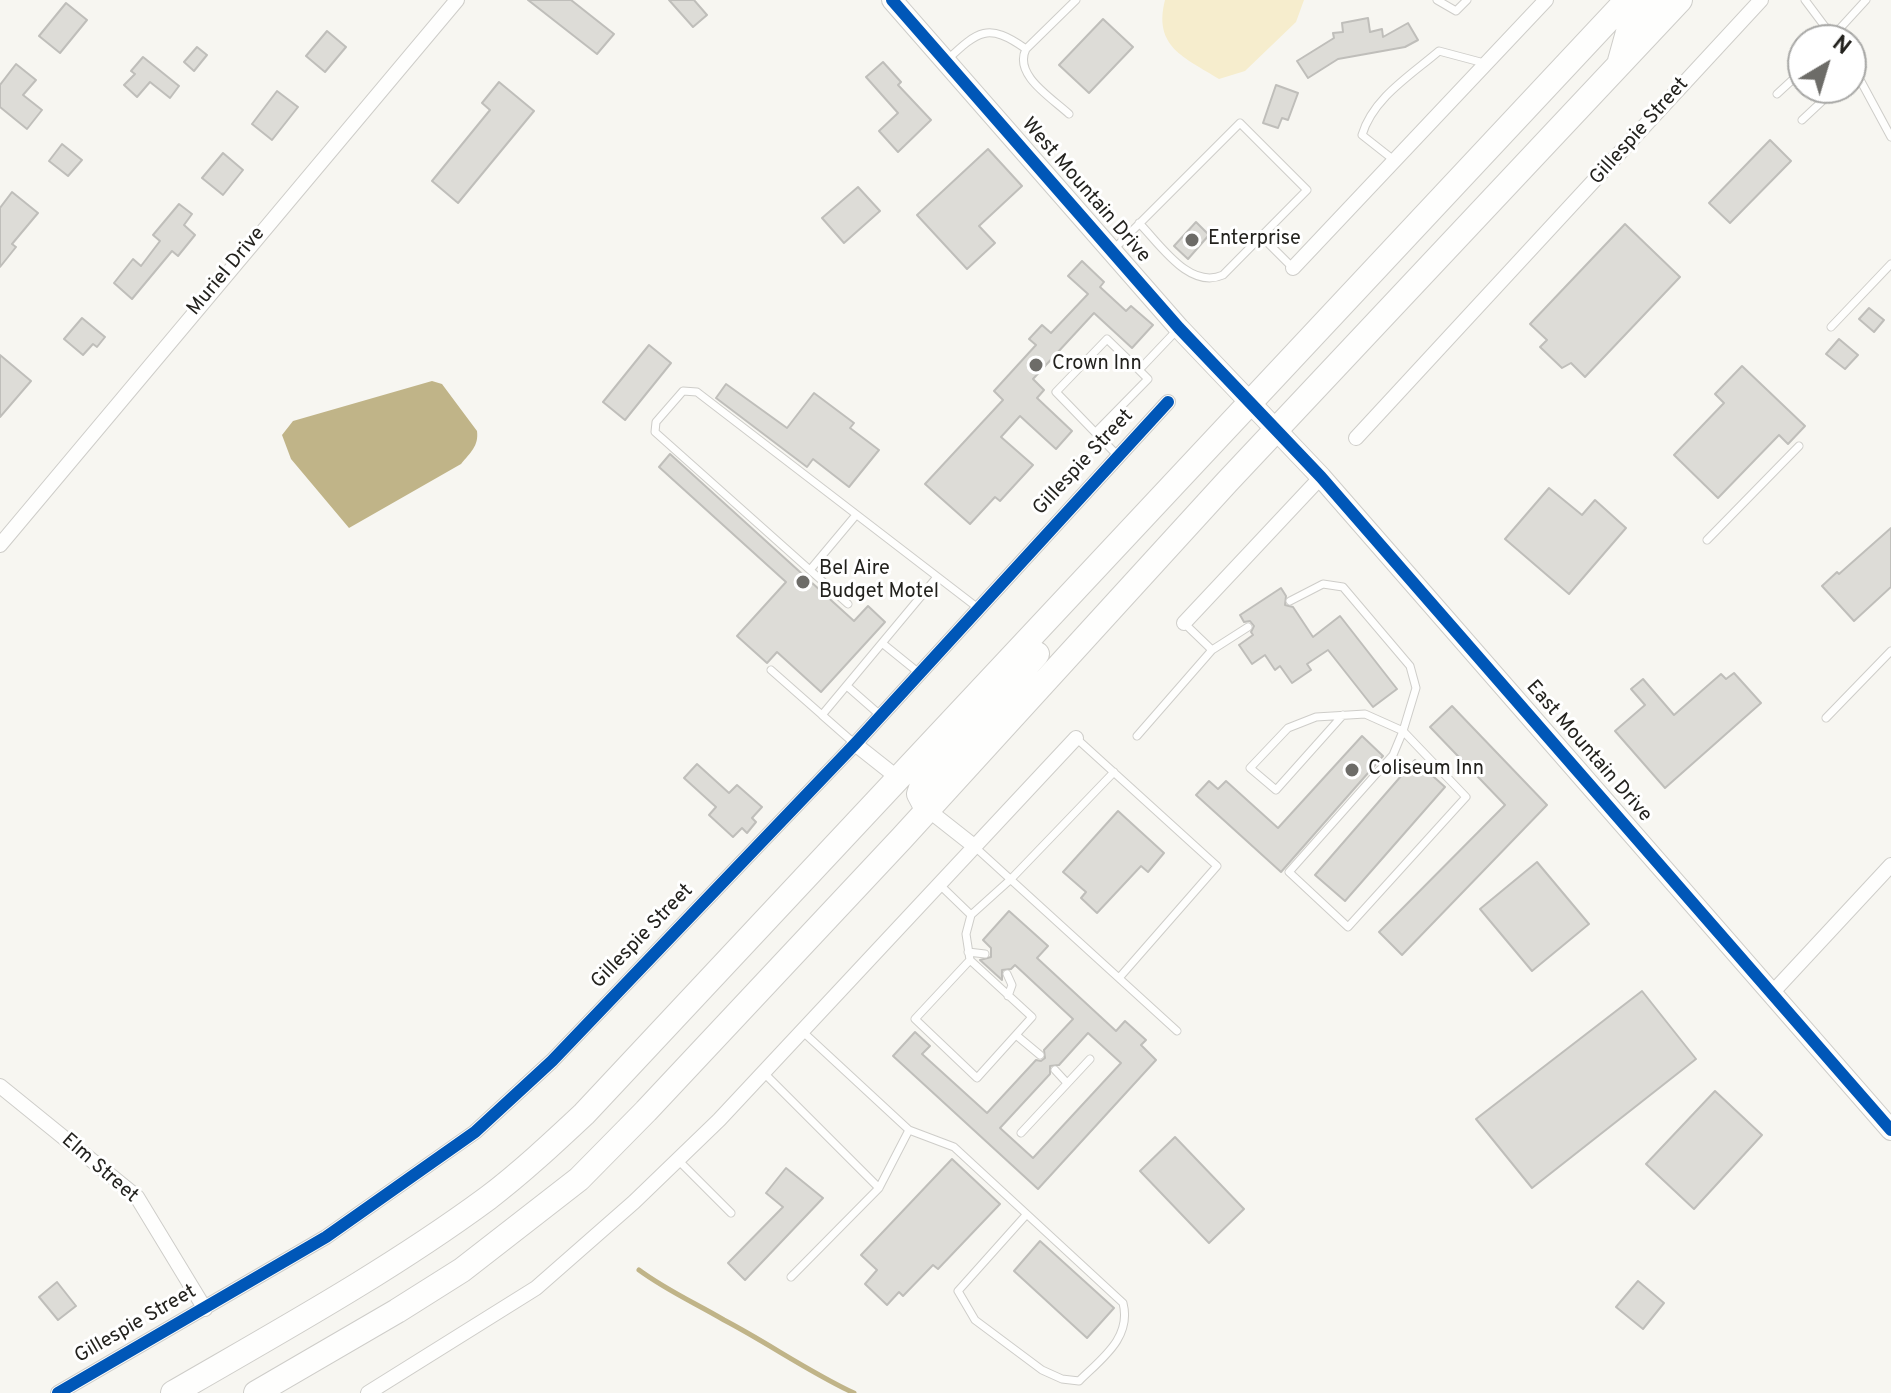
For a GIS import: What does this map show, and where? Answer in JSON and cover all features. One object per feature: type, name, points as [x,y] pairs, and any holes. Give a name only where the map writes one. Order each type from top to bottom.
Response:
[{"type":"highway","points":[[173,1393],[371,1277],[490,1196],[539,1156],[637,1060],[1627,0]]},
{"type":"highway","points":[[1618,67],[1630,25],[1653,0]]},
{"type":"highway","points":[[256,1393],[462,1270],[579,1179],[646,1111],[1275,430],[1680,0]]},
{"type":"highway","points":[[927,809],[919,794],[922,785],[1048,641],[1092,586],[1114,550]]},
{"type":"street","name":"Muriel Drive","points":[[0,545],[457,0]]},
{"type":"street","name":"West Mountain Drive","points":[[892,0],[1250,405]]},
{"type":"street","points":[[1293,268],[1546,0]]},
{"type":"street","name":"Gillespie Street","points":[[1356,438],[1761,0]]},
{"type":"street","name":"Gillespie Street","points":[[58,1393],[326,1237],[475,1132],[552,1061],[855,744],[1168,402]]},
{"type":"street","name":"East Mountain Drive","points":[[1250,405],[1321,477],[1891,1130]]},
{"type":"street","points":[[1184,623],[1321,477]]},
{"type":"street","points":[[368,1393],[536,1288],[678,1160],[764,1073],[1076,738]]},
{"type":"street","points":[[855,744],[898,778]]},
{"type":"street","points":[[927,809],[974,846]]},
{"type":"street","points":[[1772,993],[1891,865]]},
{"type":"street","name":"Elm Street","points":[[0,1086],[137,1197],[205,1309]]},
{"type":"lane","points":[[1069,114],[1024,69],[1021,58],[1026,49],[1076,0]]},
{"type":"lane","points":[[1437,0],[1456,11],[1467,0]]},
{"type":"lane","points":[[1805,0],[1823,24]]},
{"type":"lane","points":[[1846,24],[1866,0]]},
{"type":"lane","points":[[946,62],[972,37],[984,32],[1002,36],[1026,49]]},
{"type":"lane","points":[[1395,161],[1362,135],[1367,117],[1377,104],[1439,51],[1487,64]]},
{"type":"lane","points":[[1777,94],[1787,85]]},
{"type":"lane","points":[[1867,93],[1891,137]]},
{"type":"lane","points":[[1802,120],[1819,104]]},
{"type":"lane","points":[[1111,251],[1139,223],[1240,123],[1307,190],[1223,275],[1212,280],[1182,268],[1139,223]]},
{"type":"lane","points":[[1261,236],[1293,268]]},
{"type":"lane","points":[[1831,327],[1891,264]]},
{"type":"lane","points":[[1139,370],[1179,328]]},
{"type":"lane","points":[[1096,432],[1148,379],[1107,339],[1056,392],[1118,456]]},
{"type":"lane","points":[[848,604],[655,432],[656,422],[683,391],[697,392],[978,608]]},
{"type":"lane","points":[[1707,540],[1799,446]]},
{"type":"lane","points":[[810,570],[856,515]]},
{"type":"lane","points":[[822,715],[937,577]]},
{"type":"lane","points":[[1290,601],[1323,584],[1343,587],[1410,666],[1416,688],[1403,731],[1393,755],[1289,872],[1348,927],[1466,797],[1403,731],[1365,714],[1343,715],[1316,717],[1288,728],[1250,768],[1276,790],[1343,715]]},
{"type":"lane","points":[[1184,623],[1212,650]]},
{"type":"lane","points":[[1137,736],[1212,650],[1248,627]]},
{"type":"lane","points":[[882,643],[919,673]]},
{"type":"lane","points":[[1826,718],[1891,651]]},
{"type":"lane","points":[[771,670],[855,744]]},
{"type":"lane","points":[[847,686],[880,715]]},
{"type":"lane","points":[[1076,738],[1217,866],[1119,978]]},
{"type":"lane","points":[[985,954],[969,956],[915,1019],[977,1078],[1032,1017],[969,956],[966,934],[971,915],[1011,879],[1114,772]]},
{"type":"lane","points":[[974,846],[1177,1031]]},
{"type":"lane","points":[[938,884],[971,915]]},
{"type":"lane","points":[[1007,974],[1012,985],[1008,996]]},
{"type":"lane","points":[[802,1031],[909,1130],[954,1147],[1123,1303],[1125,1329],[1113,1347],[1079,1381],[1062,1379],[1042,1370],[975,1320],[958,1291],[1026,1215]]},
{"type":"lane","points":[[1016,1035],[1040,1055]]},
{"type":"lane","points":[[1021,1133],[1090,1059]]},
{"type":"lane","points":[[1055,1070],[1067,1083]]},
{"type":"lane","points":[[764,1073],[879,1188]]},
{"type":"lane","points":[[791,1277],[879,1188],[909,1130]]},
{"type":"lane","points":[[678,1160],[731,1213]]},
{"type":"shaded area","points":[[1165,0],[1304,0],[1296,22],[1245,71],[1219,79],[1174,49],[1163,29]]},
{"type":"shaded area","points":[[432,381],[442,384],[477,431],[473,449],[461,464],[349,528],[291,459],[282,435],[293,421]]},
{"type":"building","points":[[528,0],[571,0],[614,34],[597,54]]},
{"type":"building","points":[[669,0],[694,0],[707,15],[693,27]]},
{"type":"building","points":[[66,3],[87,20],[60,53],[39,36]]},
{"type":"building","points":[[1368,18],[1370,32],[1382,29],[1383,37],[1408,23],[1418,40],[1405,47],[1338,59],[1308,78],[1297,61],[1334,38],[1333,33],[1343,32],[1342,23]]},
{"type":"building","points":[[1103,19],[1133,47],[1089,93],[1059,65]]},
{"type":"building","points":[[327,31],[346,47],[325,72],[306,56]]},
{"type":"building","points":[[197,47],[207,55],[194,71],[184,62]]},
{"type":"building","points":[[143,57],[179,86],[170,98],[150,82],[137,97],[124,85],[135,74],[131,71]]},
{"type":"building","points":[[883,62],[901,82],[898,85],[931,120],[898,152],[879,131],[898,113],[866,77]]},
{"type":"building","points":[[16,64],[36,80],[23,95],[42,110],[27,129],[0,107],[0,85]]},
{"type":"building","points":[[499,82],[534,111],[458,203],[432,181],[490,110],[482,103]]},
{"type":"building","points":[[1276,85],[1298,93],[1288,120],[1282,118],[1278,128],[1263,123]]},
{"type":"building","points":[[277,91],[298,107],[272,140],[252,124]]},
{"type":"building","points":[[1770,140],[1791,161],[1730,223],[1709,203]]},
{"type":"building","points":[[62,144],[82,160],[68,176],[49,161]]},
{"type":"building","points":[[988,149],[1022,186],[979,226],[995,243],[967,269],[917,215]]},
{"type":"building","points":[[223,153],[243,170],[223,195],[202,178]]},
{"type":"building","points":[[858,187],[880,211],[844,243],[822,218]]},
{"type":"building","points":[[12,192],[38,213],[12,244],[16,247],[0,267],[0,208]]},
{"type":"building","points":[[179,204],[192,214],[184,225],[195,235],[178,256],[172,251],[132,299],[114,283],[133,259],[141,266],[160,241],[153,235]]},
{"type":"building","name":"Enterprise","points":[[1196,222],[1209,235],[1188,259],[1174,246]]},
{"type":"building","points":[[1625,224],[1680,277],[1585,377],[1571,363],[1562,368],[1540,347],[1547,340],[1530,324]]},
{"type":"building","points":[[1082,261],[1104,282],[1100,287],[1126,311],[1131,306],[1153,325],[1132,348],[1094,313],[1033,379],[1044,390],[1037,398],[1072,431],[1056,449],[1020,416],[1001,437],[1033,465],[1000,501],[995,497],[970,524],[925,484],[1003,400],[994,391],[1036,345],[1029,339],[1042,325],[1051,333],[1088,294],[1068,276]]},
{"type":"building","points":[[1869,308],[1884,320],[1874,332],[1859,319]]},
{"type":"building","points":[[82,318],[105,337],[97,347],[93,344],[83,355],[64,339]]},
{"type":"building","points":[[1839,339],[1858,355],[1845,369],[1826,354]]},
{"type":"building","points":[[649,345],[671,363],[625,420],[603,402]]},
{"type":"building","points":[[0,355],[31,381],[0,417]]},
{"type":"building","points":[[1742,366],[1805,426],[1788,444],[1779,435],[1718,498],[1674,455],[1724,403],[1715,394]]},
{"type":"building","points":[[726,384],[787,428],[814,393],[854,423],[850,428],[879,450],[849,487],[813,459],[807,467],[716,398]]},
{"type":"building","points":[[670,454],[854,621],[868,606],[885,622],[821,692],[777,652],[767,663],[737,636],[786,582],[659,467]]},
{"type":"building","points":[[1549,488],[1582,515],[1595,500],[1626,528],[1569,594],[1505,539]]},
{"type":"building","points":[[1891,528],[1891,587],[1854,621],[1822,586]]},
{"type":"building","points":[[1281,588],[1286,596],[1285,605],[1293,607],[1313,637],[1340,616],[1397,689],[1373,707],[1328,650],[1307,664],[1311,670],[1292,683],[1280,666],[1275,670],[1265,655],[1252,664],[1239,645],[1253,635],[1254,626],[1250,621],[1244,622],[1240,615]]},
{"type":"building","points":[[1734,673],[1761,703],[1665,788],[1615,731],[1645,705],[1631,689],[1643,679],[1674,715],[1721,674],[1726,679]]},
{"type":"building","points":[[1452,706],[1547,805],[1402,955],[1379,932],[1505,805],[1430,727]]},
{"type":"building","points":[[1362,736],[1383,756],[1281,872],[1196,795],[1209,781],[1218,789],[1226,781],[1278,828]]},
{"type":"building","points":[[1415,760],[1445,787],[1345,901],[1315,875]]},
{"type":"building","points":[[697,764],[729,793],[737,785],[762,807],[752,818],[756,822],[747,833],[742,828],[733,837],[709,815],[716,807],[684,778]]},
{"type":"building","points":[[1118,811],[1164,853],[1148,872],[1141,866],[1097,913],[1081,898],[1086,892],[1063,872]]},
{"type":"building","points":[[1537,862],[1589,924],[1532,971],[1480,909]]},
{"type":"building","points":[[1009,911],[1048,946],[1037,958],[1116,1031],[1125,1021],[1146,1040],[1141,1045],[1156,1060],[1038,1189],[893,1056],[915,1032],[930,1046],[922,1054],[987,1113],[1036,1060],[1045,1058],[1044,1050],[1073,1019],[1015,965],[1002,970],[1002,980],[980,960],[991,957],[991,948],[983,940]],"holes":[[[1088,1033],[1121,1063],[1033,1158],[1000,1128],[1050,1074],[1050,1066],[1059,1065]]]},
{"type":"building","points":[[1642,991],[1696,1059],[1532,1188],[1476,1119]]},
{"type":"building","points":[[1715,1091],[1762,1135],[1694,1209],[1646,1164]]},
{"type":"building","points":[[1175,1137],[1244,1209],[1209,1243],[1140,1171]]},
{"type":"building","points":[[952,1159],[1000,1204],[938,1269],[933,1265],[903,1296],[899,1292],[887,1305],[865,1284],[877,1270],[861,1255]]},
{"type":"building","points":[[786,1168],[823,1198],[745,1280],[728,1263],[783,1207],[766,1193]]},
{"type":"building","points":[[1040,1241],[1114,1308],[1087,1338],[1014,1271]]},
{"type":"building","points":[[1638,1281],[1664,1303],[1643,1329],[1616,1307]]},
{"type":"building","points":[[57,1282],[76,1306],[58,1320],[39,1297]]},
{"type":"waterway","points":[[639,1270],[854,1393]]},
{"type":"cycle path","points":[[892,0],[1179,328],[1321,477],[1891,1130]]},
{"type":"cycle path","points":[[58,1393],[326,1237],[475,1132],[552,1061],[855,744],[1168,402]]},
{"type":"place","name":"Enterprise","points":[[1192,240]]},
{"type":"place","name":"Crown Inn","points":[[1036,365]]},
{"type":"place","name":"Bel Aire Budget Motel","points":[[803,582]]},
{"type":"place","name":"Coliseum Inn","points":[[1352,770]]}]
